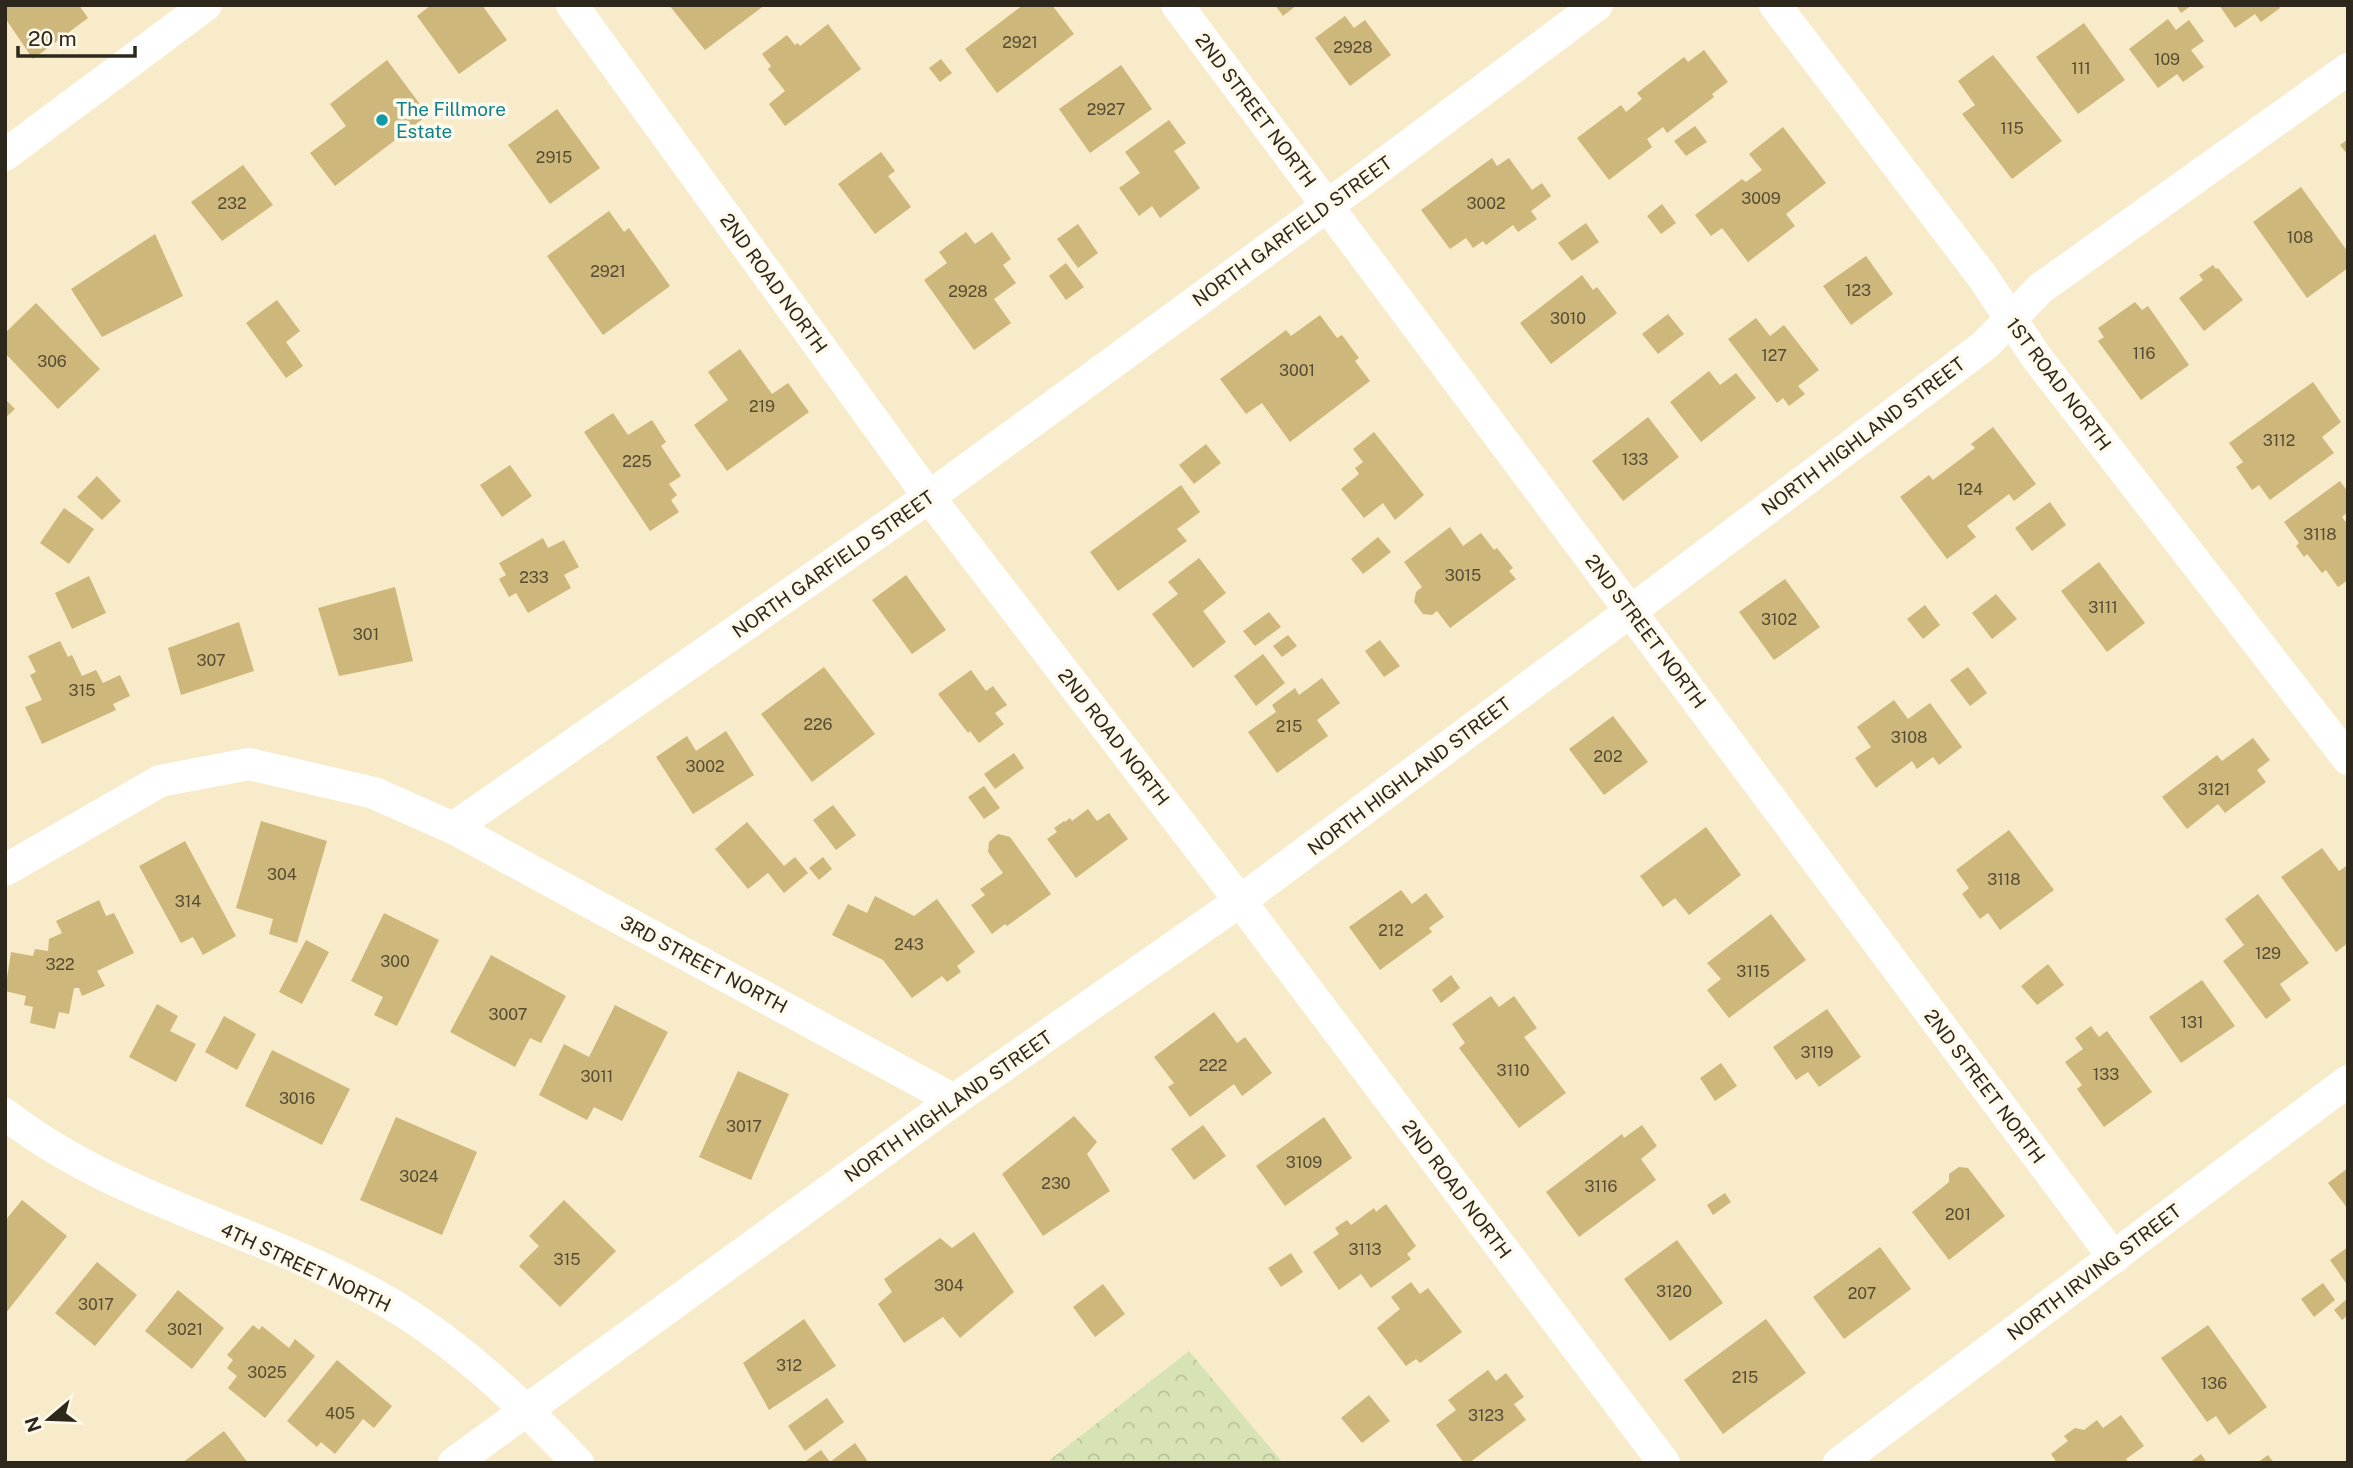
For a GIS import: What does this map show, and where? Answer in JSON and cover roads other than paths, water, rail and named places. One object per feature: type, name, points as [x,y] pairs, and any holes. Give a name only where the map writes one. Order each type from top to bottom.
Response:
[{"type":"street","points":[[5,155],[206,5]]},
{"type":"street","name":"2ND ROAD NORTH","points":[[572,5],[929,497],[1240,901],[1664,1463]]},
{"type":"street","name":"2ND STREET NORTH","points":[[1177,5],[2114,1258]]},
{"type":"street","name":"NORTH GARFIELD STREET","points":[[453,828],[929,497],[1597,5]]},
{"type":"street","name":"1ST ROAD NORTH","points":[[1775,5],[1982,276],[2037,358],[2348,759]]},
{"type":"street","name":"NORTH HIGHLAND STREET","points":[[454,1463],[954,1100],[1240,901],[1985,345],[2042,288],[2348,69]]},
{"type":"street","points":[[5,870],[160,781],[248,764],[373,793],[453,828]]},
{"type":"street","name":"3RD STREET NORTH","points":[[453,828],[954,1100]]},
{"type":"street","name":"NORTH IRVING STREET","points":[[1839,1463],[2348,1081]]},
{"type":"street","name":"4TH STREET NORTH","points":[[5,1114],[29,1132],[126,1187],[375,1294],[433,1331],[526,1409],[578,1463]]},
{"type":"place","name":"The Fillmore Estate","points":[[382,120]]}]
